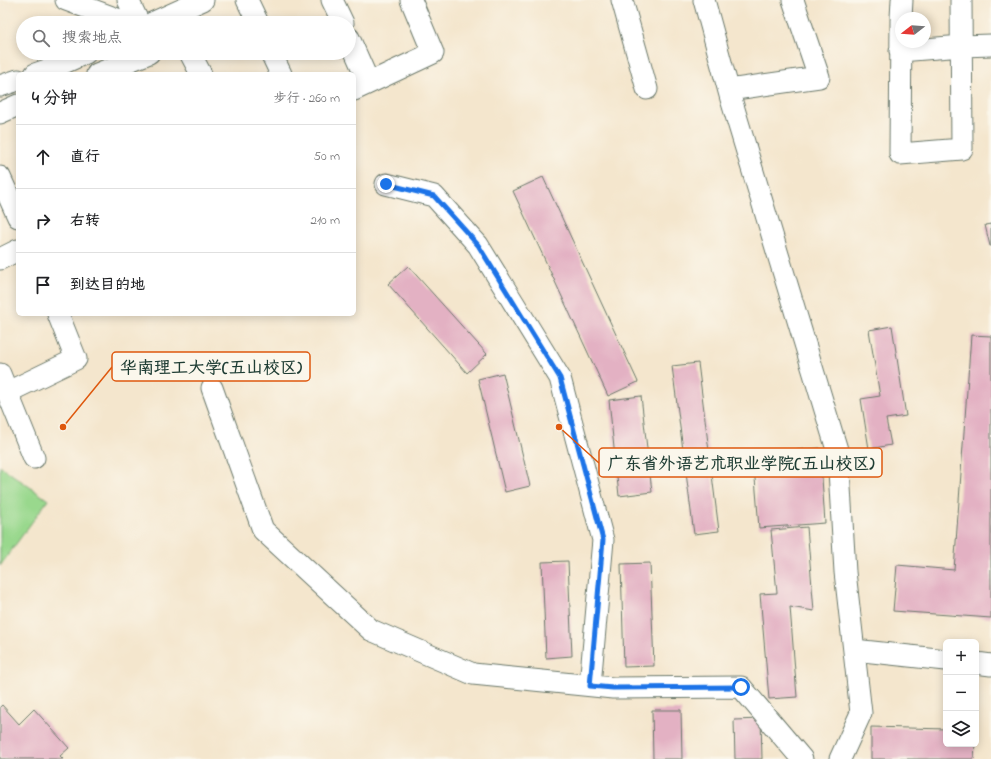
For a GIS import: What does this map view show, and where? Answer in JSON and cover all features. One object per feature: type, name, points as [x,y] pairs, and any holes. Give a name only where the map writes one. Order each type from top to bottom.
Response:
[{"type":"street","points":[[66,0],[109,16]]},
{"type":"street","points":[[128,0],[136,16]]},
{"type":"street","points":[[168,16],[204,0]]},
{"type":"street","points":[[187,16],[204,0]]},
{"type":"street","points":[[247,0],[255,16]]},
{"type":"street","points":[[332,0],[340,16]]},
{"type":"street","points":[[355,60],[362,87],[433,53],[411,0]]},
{"type":"street","points":[[622,0],[647,89]]},
{"type":"street","points":[[704,0],[729,90],[838,453],[845,572],[861,712],[840,759]]},
{"type":"street","points":[[729,90],[819,77],[793,0]]},
{"type":"street","points":[[901,12],[902,0]]},
{"type":"street","points":[[900,48],[900,154],[962,149],[961,0]]},
{"type":"street","points":[[900,51],[991,45]]},
{"type":"street","points":[[41,72],[70,60]]},
{"type":"street","points":[[107,72],[134,60]]},
{"type":"street","points":[[194,60],[200,72]]},
{"type":"street","points":[[274,60],[280,72]]},
{"type":"street","points":[[0,113],[16,106]]},
{"type":"street","points":[[0,177],[16,213]]},
{"type":"street","points":[[386,184],[434,196],[478,245],[560,378],[603,540],[590,686]]},
{"type":"street","points":[[0,259],[16,251]]},
{"type":"street","points":[[34,458],[4,383],[76,359],[59,316]]},
{"type":"street","points":[[212,388],[262,530],[370,630],[473,674],[613,688],[741,687],[802,759]]},
{"type":"street","points":[[854,650],[943,660]]},
{"type":"street","points":[[979,663],[991,665]]},
{"type":"green space","points":[[0,466],[48,500],[0,566]]},
{"type":"building","points":[[543,177],[638,382],[608,396],[513,191]]},
{"type":"building","points":[[991,224],[991,246],[990,246],[985,225]]},
{"type":"building","points":[[408,266],[487,354],[467,373],[388,284]]},
{"type":"building","points":[[892,326],[906,416],[886,419],[891,445],[869,449],[861,399],[880,396],[869,330]]},
{"type":"building","points":[[971,335],[991,336],[991,618],[893,611],[897,565],[954,570]]},
{"type":"building","points":[[698,363],[719,531],[694,534],[672,366]]},
{"type":"building","points":[[503,373],[530,486],[505,492],[478,379]]},
{"type":"building","points":[[641,396],[652,492],[619,496],[609,400]]},
{"type":"building","points":[[820,448],[825,523],[759,528],[753,453]]},
{"type":"building","points":[[807,527],[814,611],[790,607],[797,697],[769,699],[760,594],[777,593],[771,530]]},
{"type":"building","points":[[568,561],[572,656],[546,658],[542,562]]},
{"type":"building","points":[[650,563],[654,666],[624,667],[621,564]]},
{"type":"building","points":[[2,705],[19,724],[34,709],[69,748],[60,756],[63,759],[0,759],[0,707]]},
{"type":"building","points":[[652,710],[681,710],[682,759],[653,759]]},
{"type":"building","points":[[761,719],[762,759],[735,759],[734,720]]},
{"type":"building","points":[[871,727],[943,729],[943,747],[975,747],[974,759],[871,759]]},
{"type":"place","name":"华南理工大学(五山校区)","points":[[63,427]]},
{"type":"place","name":"广东省外语艺术职业学院(五山校区)","points":[[559,427]]},
{"type":"route","points":[[386,184],[434,196],[478,245],[560,378],[603,540],[590,686],[613,688],[741,687]]}]
